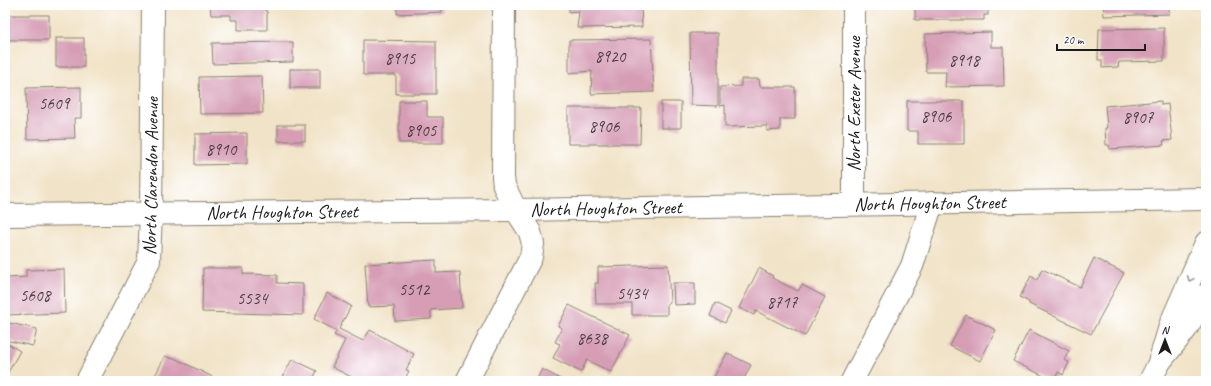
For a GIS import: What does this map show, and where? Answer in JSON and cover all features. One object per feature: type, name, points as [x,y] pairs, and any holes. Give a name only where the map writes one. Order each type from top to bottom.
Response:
[{"type":"street","name":"North Clarendon Avenue","points":[[87,381],[148,261],[151,213],[153,5]]},
{"type":"street","points":[[467,381],[531,258],[533,244],[530,232],[516,210],[504,186],[504,5]]},
{"type":"street","name":"North Exeter Avenue","points":[[854,5],[854,204]]},
{"type":"street","name":"North Houghton Street","points":[[5,215],[516,210],[1206,199]]},
{"type":"street","points":[[852,381],[912,266],[932,203]]},
{"type":"street","points":[[1155,372],[1170,323],[1206,243]]},
{"type":"street","points":[[1155,372],[1186,329],[1206,295]]},
{"type":"building","points":[[5,5],[7,5],[7,15],[49,15],[49,40],[5,40]]},
{"type":"building","points":[[210,5],[265,5],[265,11],[267,11],[267,30],[238,30],[238,20],[231,20],[231,15],[211,15]]},
{"type":"building","points":[[397,5],[441,5],[442,12],[397,14]]},
{"type":"building","points":[[569,5],[641,5],[642,27],[577,28],[579,11],[569,12]]},
{"type":"building","points":[[915,5],[988,5],[988,15],[984,15],[984,20],[915,20]]},
{"type":"building","points":[[1103,5],[1169,5],[1169,14],[1104,16]]},
{"type":"building","points":[[1164,28],[1164,61],[1119,62],[1118,67],[1102,68],[1102,60],[1098,60],[1099,29]]},
{"type":"building","points":[[991,32],[991,47],[1003,47],[1004,86],[945,87],[946,72],[926,72],[925,34]]},
{"type":"building","points":[[690,33],[718,33],[718,106],[691,105]]},
{"type":"building","points":[[56,38],[84,38],[84,67],[56,67]]},
{"type":"building","points":[[651,39],[654,92],[591,94],[592,71],[569,73],[569,40]]},
{"type":"building","points":[[363,40],[436,41],[436,94],[396,94],[396,75],[363,75]]},
{"type":"building","points":[[293,42],[293,62],[213,64],[212,43]]},
{"type":"building","points":[[290,69],[320,69],[320,88],[290,88]]},
{"type":"building","points":[[262,76],[263,113],[200,114],[199,77]]},
{"type":"building","points":[[741,79],[759,79],[760,87],[795,87],[795,119],[780,119],[780,130],[767,131],[767,126],[725,127],[725,105],[720,106],[720,87],[741,86]]},
{"type":"building","points":[[81,87],[81,118],[74,118],[75,138],[27,139],[26,88]]},
{"type":"building","points":[[6,90],[7,131],[5,131]]},
{"type":"building","points":[[399,101],[427,101],[427,117],[443,117],[443,143],[399,143]]},
{"type":"building","points":[[907,101],[964,101],[964,144],[918,144],[918,131],[907,131]]},
{"type":"building","points":[[1161,101],[1161,105],[1168,104],[1172,140],[1163,141],[1164,145],[1110,149],[1109,145],[1106,145],[1105,128],[1107,128],[1105,106]]},
{"type":"building","points":[[661,102],[681,102],[681,128],[661,128]]},
{"type":"building","points":[[568,108],[641,108],[640,144],[568,144]]},
{"type":"building","points":[[278,125],[305,125],[305,141],[278,141]]},
{"type":"building","points":[[247,133],[247,164],[195,165],[195,134]]},
{"type":"building","points":[[1094,258],[1124,273],[1091,334],[1029,304],[1029,302],[1020,297],[1031,276],[1037,280],[1042,269],[1080,287]]},
{"type":"building","points":[[436,260],[436,273],[460,272],[462,308],[431,310],[431,319],[395,321],[394,306],[368,307],[365,264]]},
{"type":"building","points":[[668,265],[670,303],[667,303],[667,315],[632,315],[632,304],[596,304],[595,283],[598,283],[598,267]]},
{"type":"building","points":[[203,268],[243,268],[243,274],[277,275],[277,283],[303,284],[303,315],[202,312]]},
{"type":"building","points":[[759,268],[773,276],[772,278],[798,291],[802,285],[825,297],[805,336],[756,311],[754,315],[739,308]]},
{"type":"building","points":[[64,269],[65,313],[5,315],[5,278],[26,277],[26,270]]},
{"type":"building","points":[[673,283],[695,283],[695,304],[674,305]]},
{"type":"building","points":[[327,293],[351,306],[339,329],[363,341],[370,330],[414,354],[406,370],[409,371],[404,381],[359,381],[332,367],[345,340],[334,335],[337,331],[314,319]]},
{"type":"building","points":[[715,303],[731,311],[725,323],[710,316]]},
{"type":"building","points":[[569,305],[630,335],[611,372],[587,360],[581,372],[553,358],[560,344],[555,342],[562,328],[558,326]]},
{"type":"building","points":[[966,315],[996,330],[980,361],[950,346]]},
{"type":"building","points":[[5,322],[37,329],[33,346],[5,340]]},
{"type":"building","points":[[1029,330],[1069,351],[1064,360],[1069,362],[1063,375],[1058,372],[1054,381],[1013,361]]},
{"type":"building","points":[[5,342],[20,351],[6,376],[5,375]]},
{"type":"building","points":[[727,353],[751,365],[743,381],[716,381],[713,379]]},
{"type":"building","points":[[165,356],[174,358],[215,378],[214,381],[153,380]]},
{"type":"building","points":[[292,359],[317,371],[312,381],[281,381]]},
{"type":"building","points":[[542,369],[564,381],[536,381]]}]
